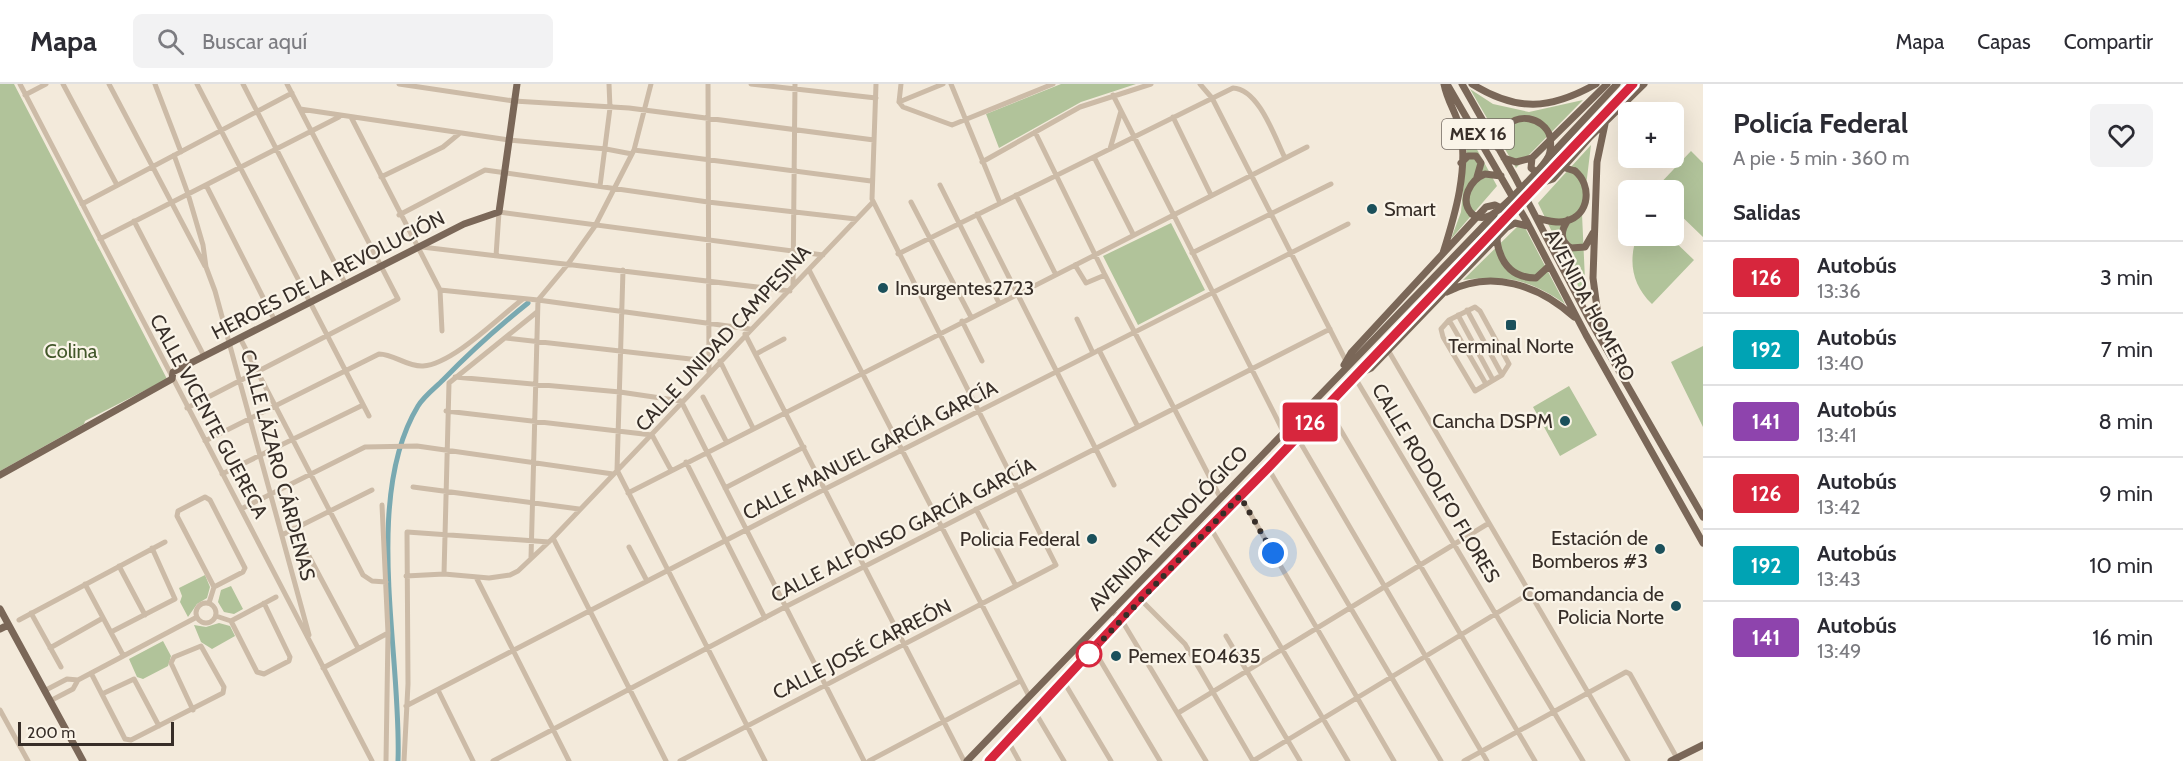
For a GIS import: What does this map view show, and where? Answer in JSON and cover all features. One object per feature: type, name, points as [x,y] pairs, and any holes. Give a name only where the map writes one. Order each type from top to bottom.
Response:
[{"type":"main road","points":[[500,208],[517,84]]},
{"type":"main road","points":[[1442,256],[1455,210],[1461,163],[1460,127],[1446,84]]},
{"type":"main road","name":"AVENIDA HOMERO","points":[[1446,84],[1528,224],[1578,321],[1703,543]]},
{"type":"main road","name":"AVENIDA HOMERO","points":[[1462,84],[1703,517]]},
{"type":"main road","points":[[1472,84],[1500,99],[1524,106],[1558,101],[1596,84]]},
{"type":"main road","points":[[1607,84],[1533,158],[1531,164],[1534,172],[1545,181],[1550,181],[1644,84]]},
{"type":"main road","name":"AVENIDA TECNOLÓGICO","points":[[966,761],[1283,431],[1345,363],[1495,213],[1617,84]]},
{"type":"main road","name":"AVENIDA TECNOLÓGICO","points":[[989,761],[1140,598],[1268,468],[1633,84]]},
{"type":"main road","points":[[1498,148],[1506,127],[1519,119],[1530,118],[1541,122],[1550,136],[1548,158]]},
{"type":"main road","points":[[1602,338],[1594,297],[1595,218],[1598,151],[1605,123]]},
{"type":"main road","points":[[1461,163],[1468,156],[1479,158],[1481,164],[1477,177]]},
{"type":"main road","points":[[1504,158],[1516,162],[1533,158]]},
{"type":"main road","points":[[1556,165],[1575,171],[1584,180],[1587,196],[1580,212],[1568,220],[1562,229],[1562,236],[1567,245],[1579,249],[1586,247],[1590,241],[1595,218]]},
{"type":"main road","points":[[1495,213],[1482,217],[1472,214],[1466,198],[1471,183],[1477,177],[1485,174],[1501,176]]},
{"type":"main road","points":[[1345,363],[1490,205],[1495,205],[1504,211],[1508,220],[1506,228]]},
{"type":"main road","name":"HEROES DE LA REVOLUCIÓN","points":[[0,475],[172,380],[174,372],[464,224],[500,208]]},
{"type":"main road","points":[[1535,216],[1557,222],[1568,220]]},
{"type":"main road","points":[[1354,375],[1371,368],[1506,228],[1515,223],[1528,224]]},
{"type":"main road","points":[[1498,225],[1497,242],[1506,267],[1520,275],[1536,278],[1549,266]]},
{"type":"main road","points":[[1439,296],[1471,282],[1513,283],[1539,291],[1578,321]]},
{"type":"main road","points":[[1600,360],[1611,355]]},
{"type":"main road","points":[[0,609],[83,761]]},
{"type":"main road","points":[[0,630],[8,625]]},
{"type":"main road","points":[[1676,760],[1703,745]]},
{"type":"street","name":"CALLE VICENTE GUERECA","points":[[20,84],[372,761]]},
{"type":"street","points":[[25,95],[46,84]]},
{"type":"street","points":[[63,84],[117,185]]},
{"type":"street","points":[[109,84],[206,267]]},
{"type":"street","points":[[155,84],[181,152]]},
{"type":"street","points":[[197,84],[369,416]]},
{"type":"street","points":[[243,84],[346,285]]},
{"type":"street","points":[[187,408],[397,301],[398,297],[287,84]]},
{"type":"street","points":[[399,84],[514,101],[646,111],[874,140]]},
{"type":"street","points":[[600,186],[610,108],[609,84]]},
{"type":"street","points":[[531,558],[538,300],[595,226],[633,152],[646,111],[651,84]]},
{"type":"street","points":[[708,84],[709,372]]},
{"type":"street","points":[[751,84],[795,87],[876,98]]},
{"type":"street","points":[[876,84],[871,181],[873,202],[1019,487]]},
{"type":"street","points":[[901,84],[899,102],[903,107],[945,125],[965,120],[1053,84]]},
{"type":"street","points":[[899,102],[944,84]]},
{"type":"street","points":[[951,84],[1000,203]]},
{"type":"street","points":[[982,162],[1080,107],[1151,84]]},
{"type":"street","points":[[1200,84],[1212,98],[1330,329],[1345,363]]},
{"type":"street","points":[[420,248],[792,289],[795,87]]},
{"type":"street","points":[[898,254],[1173,117],[1237,88],[1257,101],[1285,158]]},
{"type":"street","points":[[82,204],[292,93]]},
{"type":"street","points":[[1113,95],[1283,431]]},
{"type":"street","points":[[300,110],[509,140],[708,160],[871,181]]},
{"type":"street","points":[[1110,149],[1121,111]]},
{"type":"street","points":[[100,239],[341,116]]},
{"type":"street","points":[[351,117],[399,215],[420,248],[441,290],[442,330]]},
{"type":"street","points":[[1173,117],[1211,195]]},
{"type":"street","points":[[1035,132],[1220,497]]},
{"type":"street","points":[[381,177],[443,147],[460,133]]},
{"type":"street","points":[[628,493],[1055,273],[1307,147]]},
{"type":"street","name":"CALLE LÁZARO CÁRDENAS","points":[[174,155],[203,245],[206,267],[240,381],[312,646]]},
{"type":"street","points":[[1094,157],[1133,234]]},
{"type":"street","points":[[399,215],[482,171],[708,202],[856,219]]},
{"type":"street","points":[[1192,253],[1331,184]]},
{"type":"street","points":[[206,185],[275,321]]},
{"type":"street","points":[[940,185],[999,303]]},
{"type":"street","points":[[1016,195],[1055,273]]},
{"type":"street","name":"CALLE UNIDAD CAMPESINA","points":[[476,577],[510,575],[551,540],[873,202]]},
{"type":"street","points":[[911,202],[971,317]]},
{"type":"street","points":[[495,256],[500,208],[595,226],[823,255]]},
{"type":"street","points":[[977,214],[1114,485]]},
{"type":"street","points":[[134,222],[204,356]]},
{"type":"street","name":"CALLE MANUEL GARCÍA GARCÍA","points":[[406,706],[725,540],[1348,224]]},
{"type":"street","points":[[1075,264],[1086,283],[1105,274]]},
{"type":"street","points":[[623,270],[620,432],[615,472],[668,570],[765,761]]},
{"type":"street","points":[[809,270],[940,528],[1029,696]]},
{"type":"street","points":[[441,290],[523,298],[750,329]]},
{"type":"street","points":[[205,441],[381,354],[417,366],[435,363],[461,348],[523,298]]},
{"type":"street","points":[[1478,308],[1507,360],[1508,368],[1502,375],[1475,391],[1443,336],[1442,326],[1458,315],[1478,308]]},
{"type":"street","points":[[1467,310],[1502,375]]},
{"type":"street","points":[[444,574],[448,384],[537,312]]},
{"type":"street","points":[[1458,315],[1493,380]]},
{"type":"street","points":[[1077,319],[1093,353]]},
{"type":"street","points":[[1449,320],[1486,384]]},
{"type":"street","points":[[963,321],[982,361]]},
{"type":"street","name":"CALLE ALFONSO GARCÍA GARCÍA","points":[[493,761],[785,607],[1330,329]]},
{"type":"street","points":[[745,334],[863,567],[966,761]]},
{"type":"street","points":[[240,338],[363,574],[372,581],[386,582]]},
{"type":"street","points":[[506,338],[708,361]]},
{"type":"street","points":[[756,354],[784,339]]},
{"type":"street","points":[[1099,350],[1138,427]]},
{"type":"street","points":[[1388,350],[1628,761]]},
{"type":"street","points":[[720,361],[753,428]]},
{"type":"street","name":"CALLE RODOLFO FLORES","points":[[1354,375],[1583,761]]},
{"type":"street","points":[[455,377],[620,392],[681,401],[864,761]]},
{"type":"street","points":[[703,397],[726,441]]},
{"type":"street","points":[[222,474],[363,405]]},
{"type":"street","points":[[1326,405],[1535,761]]},
{"type":"street","points":[[446,411],[652,435],[671,471]]},
{"type":"street","points":[[1297,437],[1487,761]]},
{"type":"street","points":[[241,509],[363,448],[401,447],[446,450],[615,472]]},
{"type":"street","points":[[724,488],[804,447]]},
{"type":"street","points":[[686,462],[765,618]]},
{"type":"street","points":[[1268,468],[1441,761]]},
{"type":"street","points":[[413,487],[579,509]]},
{"type":"street","name":"CALLE JOSÉ CARREÓN","points":[[680,761],[1056,564],[1019,487]]},
{"type":"street","points":[[282,534],[372,490]]},
{"type":"street","points":[[1240,496],[1394,761]]},
{"type":"street","points":[[209,603],[214,587],[177,516],[178,512],[205,497],[210,500],[245,568],[243,572],[214,587]]},
{"type":"street","points":[[382,505],[388,633],[386,761]]},
{"type":"street","points":[[976,509],[1016,586]]},
{"type":"street","points":[[1178,713],[1489,523]]},
{"type":"street","points":[[1210,527],[1348,761]]},
{"type":"street","points":[[294,528],[358,648]]},
{"type":"street","points":[[404,761],[406,534],[410,531],[531,541],[551,540],[590,610],[666,761]]},
{"type":"street","points":[[18,620],[165,542]]},
{"type":"street","points":[[629,547],[647,580]]},
{"type":"street","points":[[111,632],[174,600],[175,597],[152,548]]},
{"type":"street","points":[[119,566],[145,615]]},
{"type":"street","points":[[406,576],[444,574],[476,577],[569,761]]},
{"type":"street","points":[[85,584],[123,655]]},
{"type":"street","points":[[1140,598],[1185,644],[1253,761],[1530,593]]},
{"type":"street","points":[[231,621],[276,597]]},
{"type":"street","points":[[209,603],[214,607],[216,616]]},
{"type":"street","points":[[44,691],[67,680],[78,680],[197,617],[200,605],[209,603]]},
{"type":"street","points":[[216,616],[231,621],[259,674],[264,674],[289,661],[290,655],[264,603]]},
{"type":"street","points":[[1111,611],[1121,619],[1206,761]]},
{"type":"street","points":[[31,613],[61,667]]},
{"type":"street","points":[[197,617],[202,622],[209,623],[216,616]]},
{"type":"street","points":[[50,648],[103,618]]},
{"type":"street","points":[[323,668],[388,633]]},
{"type":"street","points":[[1226,636],[1300,761]]},
{"type":"street","points":[[91,673],[125,739],[131,740],[193,710],[221,695],[224,689],[202,647],[196,646],[174,657],[171,665],[193,710]]},
{"type":"street","points":[[1094,650],[1160,761]]},
{"type":"street","points":[[1464,761],[1587,691],[1626,672],[1630,674],[1676,760]]},
{"type":"street","points":[[102,694],[134,679],[159,726]]},
{"type":"street","points":[[50,701],[73,689],[78,680]]},
{"type":"street","points":[[869,761],[1020,681]]},
{"type":"street","points":[[1064,682],[1111,761]]},
{"type":"street","points":[[438,690],[473,761]]},
{"type":"street","points":[[0,710],[28,761]]},
{"type":"street","points":[[1035,712],[1064,761]]},
{"type":"street","points":[[1008,741],[1019,761]]},
{"type":"green space","name":"Colina","points":[[0,84],[14,84],[167,379],[85,421],[84,424],[0,471]]},
{"type":"green space","points":[[1061,84],[1136,84],[1081,102],[999,148],[986,114]]},
{"type":"green space","points":[[1470,89],[1493,104],[1529,112],[1583,100],[1516,168]]},
{"type":"green space","points":[[1468,133],[1497,186],[1451,239],[1461,212]]},
{"type":"green space","points":[[1591,145],[1586,186],[1589,202],[1582,214],[1586,302],[1538,203]]},
{"type":"green space","points":[[1691,151],[1703,163],[1703,237],[1684,219],[1684,180],[1663,180],[1675,168],[1684,168],[1684,158]]},
{"type":"green space","points":[[1522,222],[1565,304],[1540,289],[1517,281],[1492,278],[1463,280]]},
{"type":"green space","points":[[1171,223],[1205,290],[1138,325],[1103,256]]},
{"type":"green space","points":[[1634,246],[1679,246],[1694,260],[1652,304],[1636,281]]},
{"type":"green space","points":[[1703,346],[1703,427],[1671,362]]},
{"type":"green space","name":"Cancha DSPM","points":[[1569,386],[1597,435],[1560,456],[1533,407]]},
{"type":"green space","points":[[205,575],[210,587],[207,598],[197,604],[188,617],[180,602],[182,596],[179,588]]},
{"type":"green space","points":[[231,586],[243,609],[234,614],[224,612],[218,602],[221,590]]},
{"type":"green space","points":[[219,623],[230,626],[235,636],[212,649],[201,642],[194,625],[206,627]]},
{"type":"green space","points":[[163,641],[171,656],[168,666],[143,679],[137,677],[129,659]]},
{"type":"waterway","points":[[398,761],[398,719],[388,579],[388,531],[392,486],[401,443],[423,399],[484,340],[528,303]]},
{"type":"bus line","name":"126","points":[[989,761],[1140,598],[1268,468],[1633,84]]},
{"type":"place","name":"Smart","points":[[1372,209]]},
{"type":"place","name":"Insurgentes2723","points":[[883,288]]},
{"type":"place","name":"Terminal Norte","points":[[1511,325]]},
{"type":"place","name":"Cancha DSPM","points":[[1565,421]]},
{"type":"place","name":"Policia Federal","points":[[1092,539]]},
{"type":"place","name":"Estación de Bomberos #3","points":[[1660,549]]},
{"type":"place","name":"Comandancia de Policia Norte","points":[[1676,606]]},
{"type":"place","name":"Pemex E04635","points":[[1116,656]]},
{"type":"route","points":[[1089,654],[1140,598],[1240,496],[1273,553]]}]
